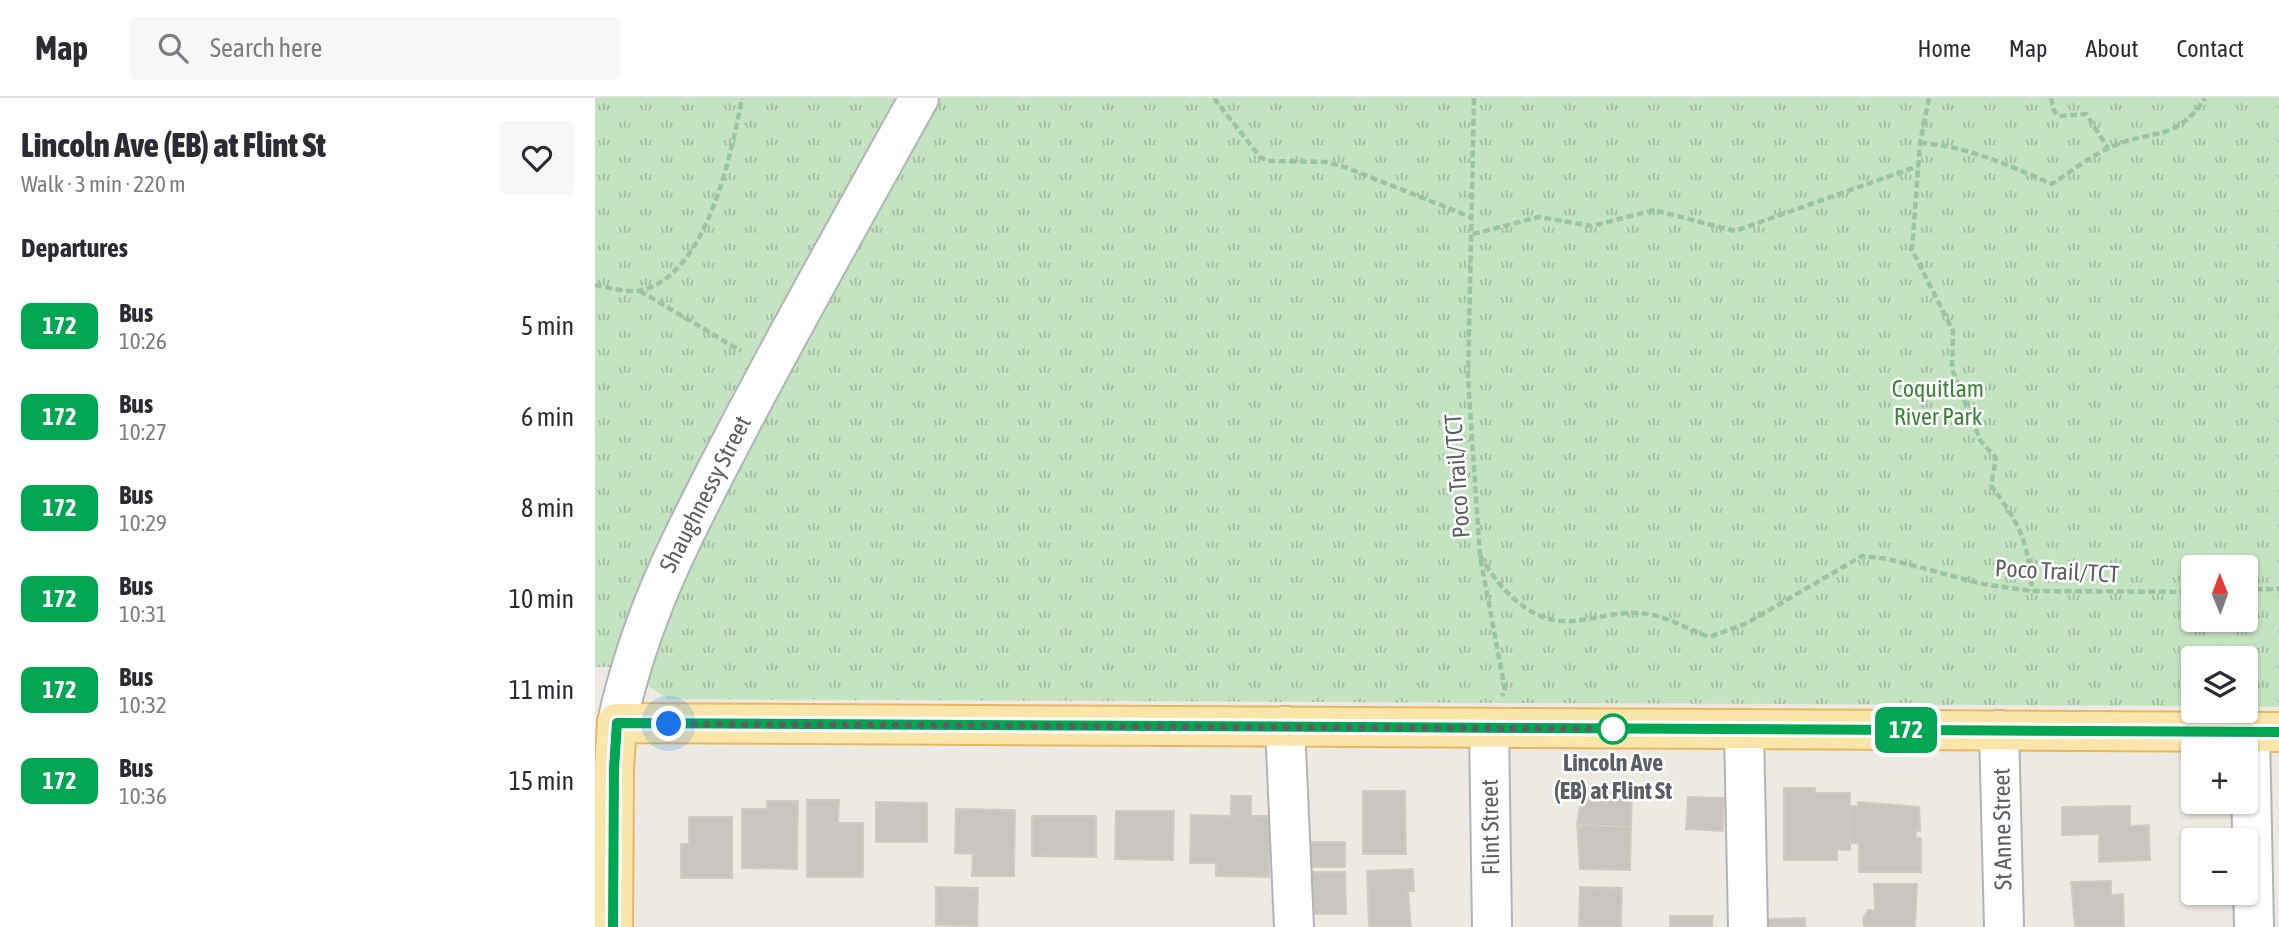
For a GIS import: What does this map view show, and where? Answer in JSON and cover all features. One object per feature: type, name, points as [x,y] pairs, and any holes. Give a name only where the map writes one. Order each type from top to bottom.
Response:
[{"type":"main road","points":[[617,723],[2264,732]]},
{"type":"main road","name":"Shaughnessy Street","points":[[613,927],[614,768],[617,723]]},
{"type":"street","name":"Shaughnessy Street","points":[[617,723],[629,666],[669,562],[769,369],[919,98]]},
{"type":"street","points":[[1286,726],[1294,927]]},
{"type":"street","name":"Flint Street","points":[[1489,728],[1492,927]]},
{"type":"street","points":[[1744,729],[1748,927]]},
{"type":"street","name":"St Anne Street","points":[[1999,730],[2004,927]]},
{"type":"street","points":[[2255,927],[2264,732]]},
{"type":"path","points":[[640,291],[662,283],[677,270],[704,229],[718,190],[742,98]]},
{"type":"path","points":[[1214,98],[1254,153],[1268,161],[1325,162],[1473,218]]},
{"type":"path","name":"Poco Trail/TCT","points":[[1474,98],[1468,379],[1480,556],[1495,580],[1516,602],[1552,620],[1572,621],[1636,613],[1650,614],[1710,637],[1747,623],[1862,556],[1888,559],[1983,584],[2032,591],[2181,592]]},
{"type":"path","points":[[1929,98],[1917,166],[1912,250],[1953,331],[1952,369],[1980,440],[1996,458],[1991,486],[2015,517],[2030,555],[2032,591]]},
{"type":"path","points":[[2051,98],[2054,111],[2059,116],[2086,114],[2108,148]]},
{"type":"path","points":[[1920,143],[1948,145],[1997,160],[2052,184],[2108,148],[2166,132],[2192,119],[2205,98]]},
{"type":"path","points":[[1473,234],[1539,217],[1592,226],[1654,209],[1735,231],[1917,166]]},
{"type":"path","points":[[595,285],[640,291],[769,369]]},
{"type":"path","points":[[1480,556],[1505,690],[1489,728]]},
{"type":"path","points":[[2258,589],[2279,589]]},
{"type":"green space","name":"Coquitlam River Park","points":[[595,98],[2279,98],[2279,707],[2258,706],[2258,646],[2181,646],[2181,706],[668,699],[620,667],[595,667]]},
{"type":"building","points":[[1582,788],[1632,789],[1631,827],[1577,825]]},
{"type":"building","points":[[1784,788],[1815,788],[1815,793],[1850,793],[1850,850],[1837,850],[1837,860],[1784,860]]},
{"type":"building","points":[[1363,791],[1405,791],[1406,854],[1363,854]]},
{"type":"building","points":[[1231,796],[1251,796],[1251,816],[1270,816],[1269,877],[1216,876],[1216,863],[1190,863],[1191,815],[1231,816]]},
{"type":"building","points":[[1688,797],[1724,798],[1723,831],[1686,829]]},
{"type":"building","points":[[807,800],[839,800],[838,823],[863,823],[863,877],[807,877]]},
{"type":"building","points":[[767,801],[798,801],[797,869],[742,868],[742,809],[767,809]]},
{"type":"building","points":[[876,802],[927,803],[927,842],[876,842]]},
{"type":"building","points":[[1858,802],[1919,807],[1920,831],[1916,831],[1916,838],[1921,838],[1921,872],[1859,872],[1859,843],[1850,843],[1850,806],[1858,806]]},
{"type":"building","points":[[2130,806],[2130,826],[2149,825],[2150,860],[2099,862],[2099,834],[2062,835],[2062,807]]},
{"type":"building","points":[[956,809],[1015,810],[1014,876],[972,876],[973,854],[955,853]]},
{"type":"building","points":[[1116,811],[1174,811],[1173,860],[1115,859]]},
{"type":"building","points":[[1032,816],[1096,816],[1096,857],[1032,856]]},
{"type":"building","points":[[689,817],[732,817],[732,878],[681,878],[681,844],[689,844]]},
{"type":"building","points":[[1577,825],[1631,827],[1630,870],[1580,869]]},
{"type":"building","points":[[1305,842],[1345,842],[1345,867],[1305,867]]},
{"type":"building","points":[[1413,869],[1414,891],[1408,891],[1411,927],[1369,927],[1367,871]]},
{"type":"building","points":[[1308,872],[1345,872],[1346,914],[1309,914]]},
{"type":"building","points":[[2111,881],[2111,895],[2123,894],[2124,927],[2075,927],[2071,882]]},
{"type":"building","points":[[1874,884],[1917,884],[1915,927],[1864,927],[1863,919],[1868,910],[1875,910]]},
{"type":"building","points":[[936,887],[978,888],[977,926],[936,925]]},
{"type":"building","points":[[1580,887],[1622,888],[1621,927],[1579,927]]},
{"type":"building","points":[[1670,916],[1713,916],[1712,927],[1670,927]]},
{"type":"building","points":[[1805,918],[1805,927],[1764,927],[1764,919]]},
{"type":"bus line","name":"172","points":[[613,927],[614,768],[617,723],[2279,732]]},
{"type":"place","name":"Lincoln Ave (EB) at Flint St","points":[[1613,729]]},
{"type":"route","points":[[669,724],[1259,725],[1616,729],[1613,729]]}]
